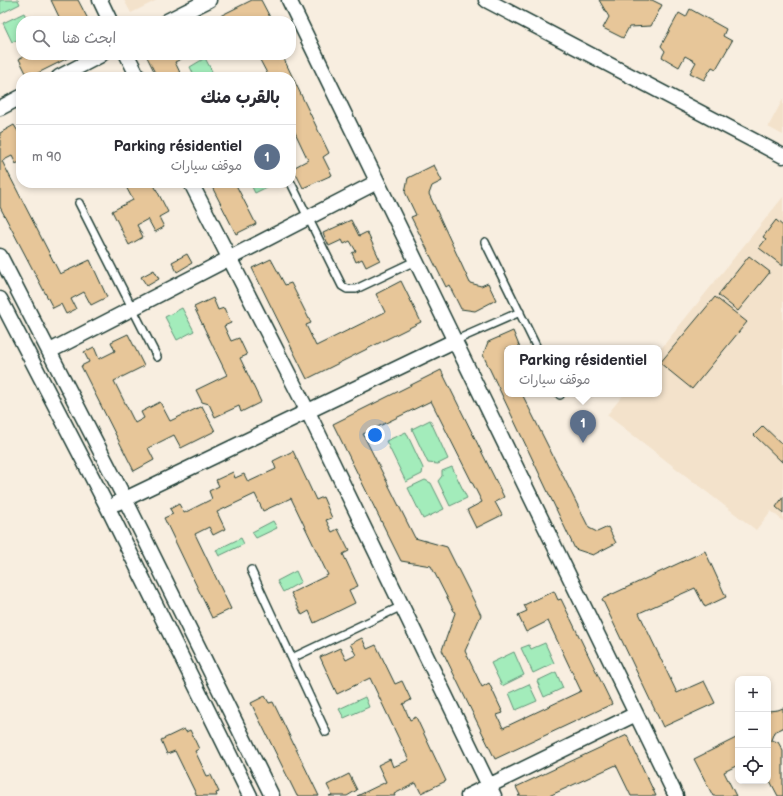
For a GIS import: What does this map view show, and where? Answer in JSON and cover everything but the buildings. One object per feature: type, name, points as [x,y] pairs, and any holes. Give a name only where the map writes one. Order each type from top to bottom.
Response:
[{"type":"street","points":[[100,0],[108,16]]},
{"type":"street","points":[[177,16],[208,0]]},
{"type":"street","points":[[289,0],[676,796]]},
{"type":"street","points":[[489,1],[783,156]]},
{"type":"street","points":[[69,72],[91,60]]},
{"type":"street","points":[[130,60],[136,72]]},
{"type":"street","points":[[0,107],[16,99]]},
{"type":"street","points":[[50,351],[377,182]]},
{"type":"street","points":[[193,188],[308,412],[491,791]]},
{"type":"street","points":[[0,256],[125,499],[272,796]]},
{"type":"street","points":[[0,299],[108,508],[250,796]]},
{"type":"street","points":[[108,508],[454,341]]},
{"type":"street","points":[[468,796],[491,791],[636,714]]},
{"type":"lane","points":[[293,188],[342,286],[347,289],[356,289],[415,261]]},
{"type":"lane","points":[[79,203],[156,357]]},
{"type":"lane","points":[[485,242],[536,345]]},
{"type":"lane","points":[[454,341],[520,312]]},
{"type":"lane","points":[[251,570],[326,732]]},
{"type":"lane","points":[[292,658],[402,606]]},
{"type":"shaded area","points":[[124,0],[157,0],[131,13]]},
{"type":"shaded area","points":[[783,99],[783,135],[768,127]]},
{"type":"shaded area","points":[[783,197],[783,521],[771,511],[756,530],[607,415],[622,397],[662,397],[662,347]]},
{"type":"green space","points":[[0,0],[18,0],[20,4],[0,14]]},
{"type":"green space","points":[[24,13],[26,16],[18,16]]},
{"type":"green space","points":[[16,17],[16,40],[12,42],[3,23]]},
{"type":"green space","points":[[202,60],[206,60],[212,72],[192,72],[190,67]]},
{"type":"green space","points":[[252,188],[265,188],[255,193]]},
{"type":"green space","points":[[182,308],[194,331],[177,340],[165,317]]},
{"type":"green space","points":[[430,420],[448,459],[438,464],[428,463],[412,429]]},
{"type":"green space","points":[[406,432],[423,468],[422,474],[406,482],[386,441]]},
{"type":"green space","points":[[452,467],[467,498],[450,506],[438,481],[442,476],[442,471]]},
{"type":"green space","points":[[425,480],[431,483],[444,509],[423,519],[408,488]]},
{"type":"green space","points":[[273,521],[277,528],[256,538],[252,532]]},
{"type":"green space","points":[[241,538],[244,544],[219,556],[216,550]]},
{"type":"green space","points":[[296,571],[301,582],[283,592],[277,581]]},
{"type":"green space","points":[[545,643],[554,663],[533,673],[521,648],[529,645],[531,649]]},
{"type":"green space","points":[[514,652],[524,675],[502,686],[491,663]]},
{"type":"green space","points":[[556,672],[563,688],[544,697],[537,681]]},
{"type":"green space","points":[[529,684],[537,701],[516,710],[509,693]]},
{"type":"green space","points":[[365,697],[369,707],[344,718],[339,709]]},
{"type":"place","name":"Parking résidentiel","points":[[583,443]]}]
